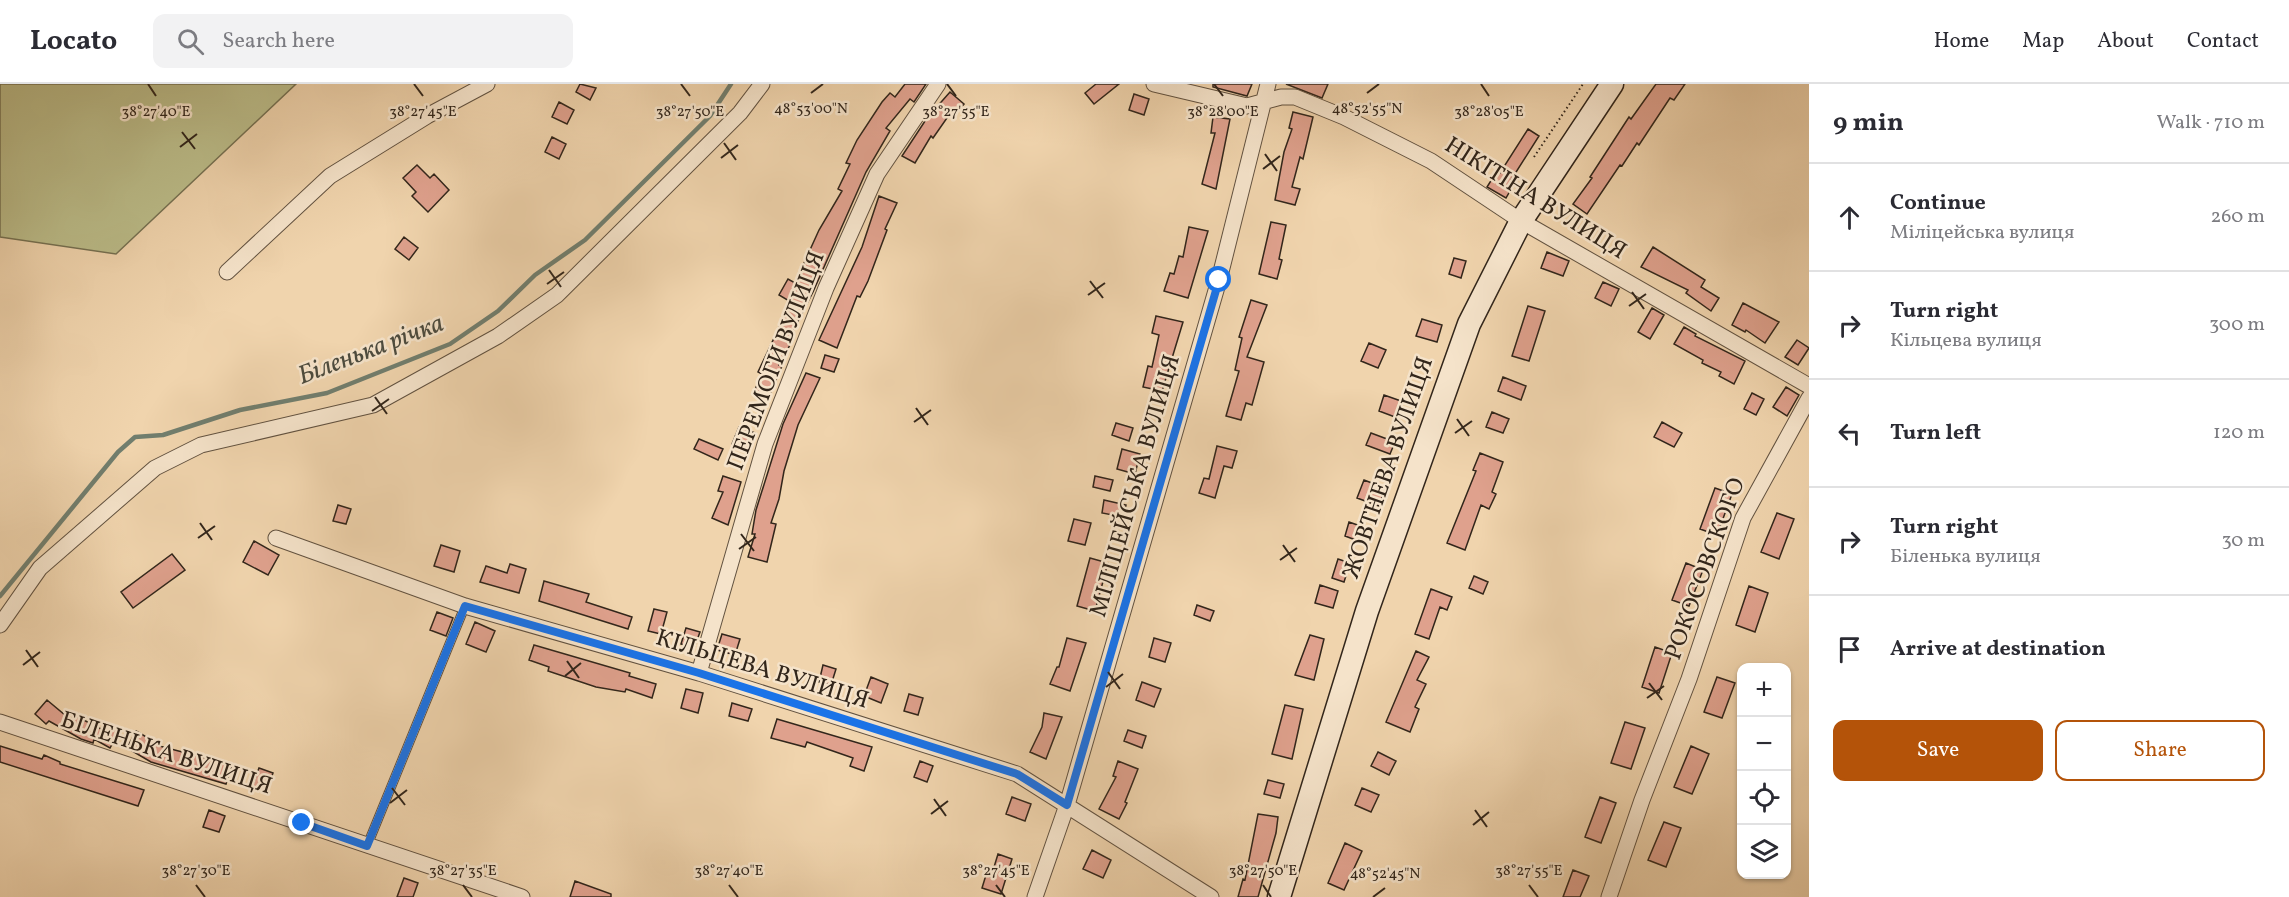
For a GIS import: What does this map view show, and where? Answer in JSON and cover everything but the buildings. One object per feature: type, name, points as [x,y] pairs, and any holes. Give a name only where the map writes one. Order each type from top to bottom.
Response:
[{"type":"main road","name":"ЖОВТНЕВА ВУЛИЦЯ","points":[[1279,897],[1367,611],[1469,324],[1521,221],[1612,84]]},
{"type":"street","points":[[227,272],[330,176],[427,116],[487,84]]},
{"type":"street","points":[[0,625],[40,568],[156,468],[201,446],[373,405],[498,336],[557,295],[740,113],[762,84]]},
{"type":"street","name":"ПЕРЕМОГИ ВУЛИЦЯ","points":[[699,673],[765,444],[826,288],[877,174],[938,84]]},
{"type":"street","name":"НІКІТІНА ВУЛИЦЯ","points":[[1154,84],[1247,106],[1281,97],[1294,97],[1344,117],[1431,161],[1521,221],[1809,386]]},
{"type":"street","name":"МІЛІЦЕЙСЬКА ВУЛИЦЯ","points":[[1035,897],[1067,805],[1219,280],[1268,84]]},
{"type":"street","name":"РОКОСОВСКОГО","points":[[1609,897],[1642,800],[1689,679],[1743,518],[1809,398]]},
{"type":"street","name":"КІЛЬЦЕВА ВУЛИЦЯ","points":[[276,538],[465,606],[699,673],[1017,774],[1211,897]]},
{"type":"street","name":"БІЛЕНЬКА ВУЛИЦЯ","points":[[0,722],[522,897]]},
{"type":"lane","points":[[367,846],[465,606]]},
{"type":"path","points":[[1534,157],[1583,84]]},
{"type":"green space","points":[[0,84],[296,84],[116,254],[0,237]]},
{"type":"waterway","name":"Біленька річка","points":[[0,596],[118,452],[135,437],[163,435],[240,410],[327,393],[450,344],[498,311],[535,275],[585,240],[710,116],[731,84]]},
{"type":"route","points":[[302,823],[367,846],[465,606],[699,673],[1017,774],[1067,805],[1219,280]]}]
